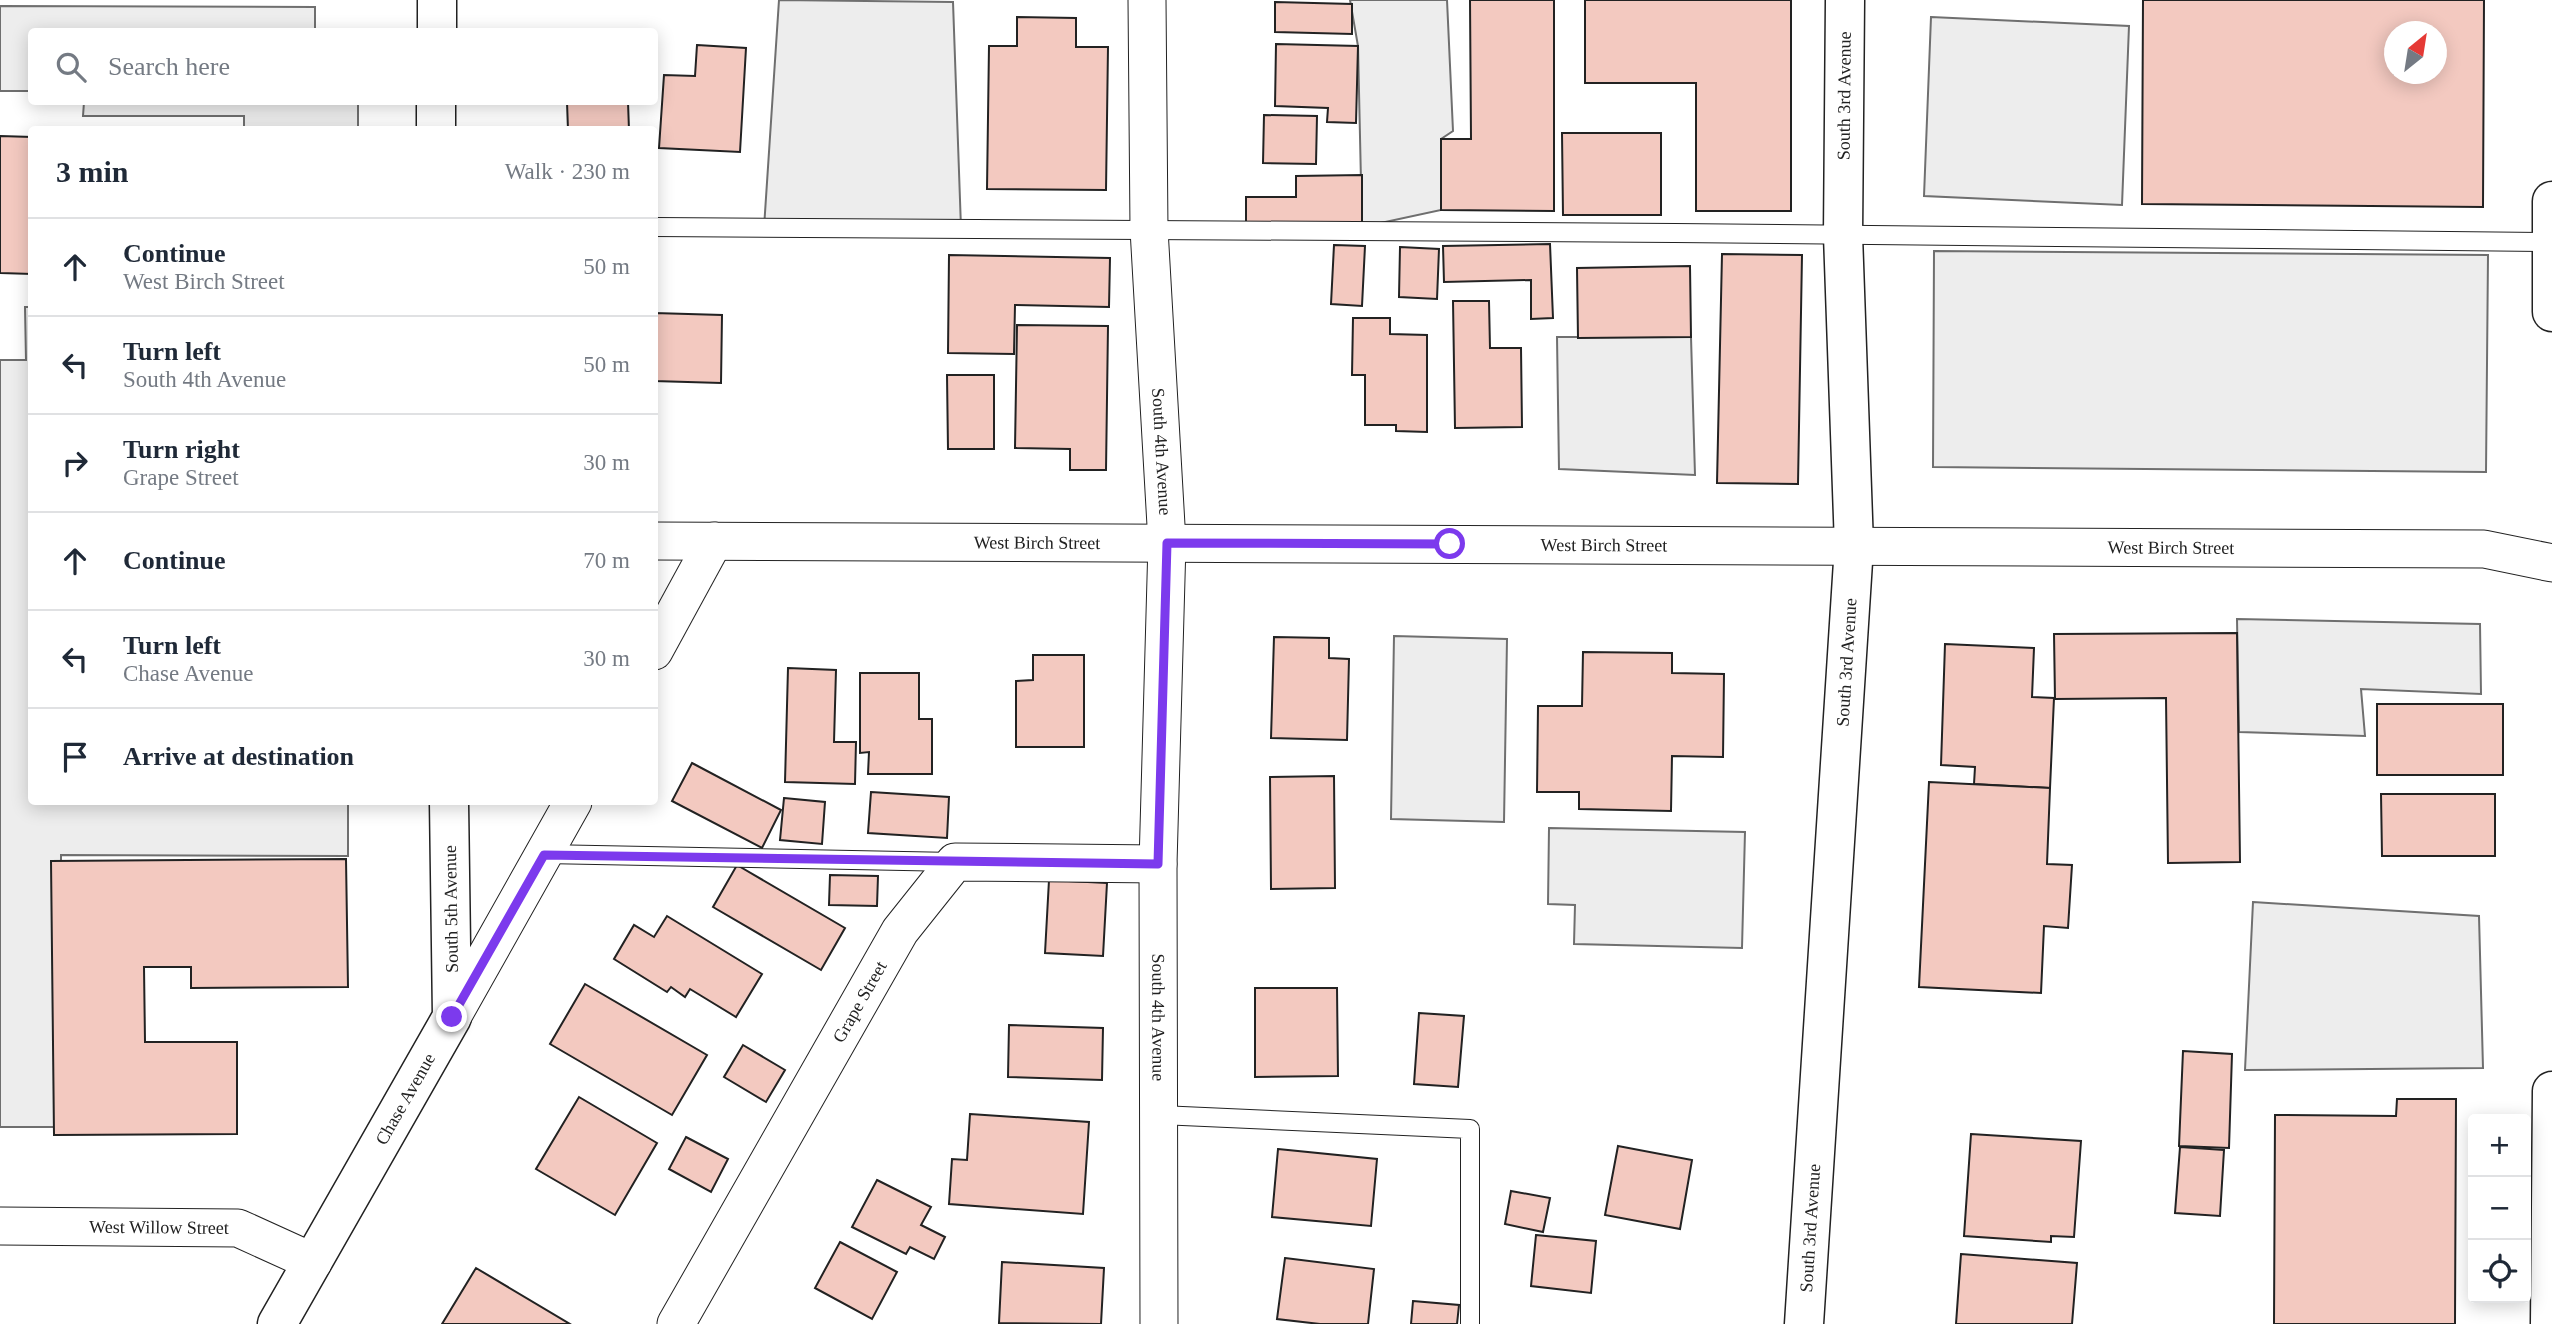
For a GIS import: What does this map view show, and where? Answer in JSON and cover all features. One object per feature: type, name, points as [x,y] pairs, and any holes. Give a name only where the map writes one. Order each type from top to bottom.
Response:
[{"type":"street","points":[[437,0],[437,28]]},
{"type":"street","name":"South 4th Avenue","points":[[1147,0],[1149,229],[1167,543],[1158,864],[1159,1324]]},
{"type":"street","name":"South 3rd Avenue","points":[[1804,1324],[1854,546],[1843,235],[1845,0]]},
{"type":"street","points":[[436,105],[436,126]]},
{"type":"street","points":[[2552,201],[2552,312]]},
{"type":"street","name":"West Birch Street","points":[[658,541],[2484,549],[2552,563]]},
{"type":"street","points":[[658,644],[714,541]]},
{"type":"street","name":"South 5th Avenue","points":[[449,805],[452,1017]]},
{"type":"street","name":"Chase Avenue","points":[[277,1324],[571,805]]},
{"type":"street","points":[[955,862],[1158,864]]},
{"type":"street","name":"Grape Street","points":[[676,1324],[900,931],[955,862]]},
{"type":"street","points":[[2550,1324],[2552,1091]]},
{"type":"street","name":"West Willow Street","points":[[0,1226],[238,1228],[313,1262]]},
{"type":"lane","points":[[658,227],[2551,242]]},
{"type":"lane","points":[[544,855],[955,862]]},
{"type":"lane","points":[[1160,1115],[1470,1129],[1470,1324]]},
{"type":"shaded area","points":[[779,0],[953,2],[961,228],[764,228]]},
{"type":"shaded area","points":[[1350,0],[1447,0],[1453,131],[1441,139],[1441,210],[1362,227],[1358,46]]},
{"type":"shaded area","points":[[0,6],[315,7],[315,28],[28,28],[28,91],[0,91]]},
{"type":"shaded area","points":[[1931,17],[2129,26],[2122,205],[1924,196]]},
{"type":"shaded area","points":[[84,105],[358,105],[358,126],[244,126],[244,116],[83,116]]},
{"type":"shaded area","points":[[1934,251],[2488,255],[2486,472],[1933,467]]},
{"type":"shaded area","points":[[25,307],[28,307],[28,805],[348,805],[348,856],[61,855],[61,1127],[0,1127],[0,360],[26,360]]},
{"type":"shaded area","points":[[1557,337],[1691,337],[1695,475],[1559,469]]},
{"type":"shaded area","points":[[2237,619],[2480,624],[2481,694],[2361,689],[2365,736],[2239,732]]},
{"type":"shaded area","points":[[1394,636],[1507,639],[1504,822],[1391,819]]},
{"type":"shaded area","points":[[1549,828],[1745,832],[1742,948],[1574,944],[1575,905],[1548,904]]},
{"type":"shaded area","points":[[2253,902],[2479,916],[2483,1068],[2245,1070]]},
{"type":"building","points":[[1470,0],[1554,0],[1554,211],[1441,210],[1441,139],[1471,139]]},
{"type":"building","points":[[1585,0],[1791,0],[1791,211],[1696,211],[1696,83],[1585,83]]},
{"type":"building","points":[[2143,0],[2484,0],[2483,207],[2142,204]]},
{"type":"building","points":[[1275,2],[1352,4],[1352,34],[1275,32]]},
{"type":"building","points":[[1017,17],[1076,18],[1076,47],[1108,47],[1106,190],[987,189],[989,46],[1017,46]]},
{"type":"building","points":[[1276,44],[1358,46],[1356,123],[1327,122],[1328,108],[1275,106]]},
{"type":"building","points":[[697,45],[746,48],[740,152],[659,148],[664,75],[695,76]]},
{"type":"building","points":[[567,105],[628,105],[629,126],[568,126]]},
{"type":"building","points":[[1264,115],[1317,116],[1316,164],[1263,163]]},
{"type":"building","points":[[1562,133],[1661,133],[1661,215],[1563,215]]},
{"type":"building","points":[[0,136],[28,137],[28,274],[0,273]]},
{"type":"building","points":[[1362,175],[1362,227],[1246,228],[1246,197],[1296,197],[1296,176]]},
{"type":"building","points":[[1550,244],[1553,318],[1531,319],[1531,280],[1444,282],[1443,246]]},
{"type":"building","points":[[1334,245],[1365,246],[1362,306],[1331,304]]},
{"type":"building","points":[[1400,247],[1439,249],[1437,299],[1399,297]]},
{"type":"building","points":[[1722,254],[1802,255],[1798,484],[1717,483]]},
{"type":"building","points":[[949,255],[1110,258],[1109,307],[1015,305],[1014,354],[948,353]]},
{"type":"building","points":[[1690,266],[1691,337],[1578,338],[1577,268]]},
{"type":"building","points":[[1453,301],[1489,301],[1490,348],[1521,348],[1522,427],[1455,428]]},
{"type":"building","points":[[658,313],[722,315],[721,383],[658,381]]},
{"type":"building","points":[[1353,318],[1390,318],[1390,334],[1427,335],[1427,432],[1396,431],[1396,425],[1365,425],[1365,375],[1352,375]]},
{"type":"building","points":[[1017,325],[1108,326],[1106,470],[1070,470],[1070,449],[1015,448]]},
{"type":"building","points":[[947,375],[994,375],[994,449],[948,449]]},
{"type":"building","points":[[2237,633],[2240,862],[2168,863],[2166,698],[2055,699],[2054,634]]},
{"type":"building","points":[[1274,637],[1329,638],[1329,658],[1349,659],[1347,740],[1271,738]]},
{"type":"building","points":[[1945,644],[2034,648],[2032,697],[2054,698],[2050,788],[1974,784],[1975,767],[1941,765]]},
{"type":"building","points":[[1583,652],[1672,653],[1672,673],[1724,674],[1723,757],[1672,756],[1671,811],[1579,809],[1579,792],[1537,792],[1538,706],[1582,706]]},
{"type":"building","points":[[1033,655],[1084,655],[1084,747],[1016,747],[1016,681],[1033,680]]},
{"type":"building","points":[[788,668],[836,670],[834,742],[856,742],[855,784],[785,782]]},
{"type":"building","points":[[860,673],[919,673],[919,719],[932,719],[932,774],[868,774],[869,752],[860,753]]},
{"type":"building","points":[[2377,704],[2503,704],[2503,775],[2377,775]]},
{"type":"building","points":[[692,763],[781,810],[762,848],[672,801]]},
{"type":"building","points":[[1334,776],[1335,888],[1271,889],[1270,777]]},
{"type":"building","points":[[1929,782],[2050,788],[2047,864],[2072,865],[2068,928],[2044,926],[2041,993],[1919,987]]},
{"type":"building","points":[[871,792],[949,797],[947,838],[868,833]]},
{"type":"building","points":[[2381,794],[2495,794],[2495,856],[2382,856]]},
{"type":"building","points":[[784,798],[825,802],[822,844],[780,840]]},
{"type":"building","points":[[346,859],[348,987],[191,988],[191,967],[144,967],[145,1042],[237,1042],[237,1134],[54,1135],[51,861]]},
{"type":"building","points":[[737,865],[845,928],[821,970],[713,907]]},
{"type":"building","points":[[830,875],[878,876],[877,906],[829,905]]},
{"type":"building","points":[[1049,880],[1107,883],[1103,956],[1045,953]]},
{"type":"building","points":[[667,916],[762,974],[736,1017],[690,989],[685,997],[671,987],[667,992],[614,959],[634,925],[654,937]]},
{"type":"building","points":[[585,984],[707,1055],[672,1115],[550,1044]]},
{"type":"building","points":[[1255,988],[1337,988],[1338,1076],[1255,1077]]},
{"type":"building","points":[[1419,1013],[1464,1016],[1458,1087],[1414,1084]]},
{"type":"building","points":[[1009,1025],[1103,1028],[1102,1080],[1008,1077]]},
{"type":"building","points":[[743,1045],[785,1070],[766,1102],[724,1077]]},
{"type":"building","points":[[2183,1051],[2232,1054],[2229,1148],[2179,1146]]},
{"type":"building","points":[[579,1097],[657,1143],[615,1215],[536,1169]]},
{"type":"building","points":[[2397,1099],[2456,1099],[2455,1324],[2274,1324],[2275,1115],[2396,1116]]},
{"type":"building","points":[[970,1114],[1089,1122],[1083,1214],[949,1204],[952,1159],[967,1160]]},
{"type":"building","points":[[1971,1134],[2081,1141],[2074,1237],[2051,1236],[2051,1242],[1964,1236]]},
{"type":"building","points":[[686,1137],[728,1159],[711,1192],[669,1169]]},
{"type":"building","points":[[1618,1146],[1692,1160],[1680,1229],[1605,1215]]},
{"type":"building","points":[[2180,1147],[2224,1150],[2220,1216],[2175,1213]]},
{"type":"building","points":[[1278,1149],[1377,1159],[1371,1226],[1272,1217]]},
{"type":"building","points":[[877,1180],[931,1207],[921,1225],[945,1237],[934,1259],[910,1247],[906,1254],[852,1227]]},
{"type":"building","points":[[1511,1191],[1550,1198],[1543,1232],[1505,1224]]},
{"type":"building","points":[[1536,1235],[1596,1241],[1591,1293],[1531,1286]]},
{"type":"building","points":[[840,1242],[897,1272],[872,1319],[815,1288]]},
{"type":"building","points":[[1961,1254],[2077,1263],[2072,1324],[1956,1324]]},
{"type":"building","points":[[1285,1258],[1374,1269],[1368,1324],[1320,1324],[1277,1319]]},
{"type":"building","points":[[1002,1262],[1104,1268],[1101,1324],[999,1323]]},
{"type":"building","points":[[476,1268],[570,1324],[442,1324]]},
{"type":"building","points":[[1413,1301],[1459,1305],[1457,1324],[1411,1324]]},
{"type":"route","points":[[452,1017],[544,855],[1158,864],[1167,543],[1450,544]]}]
